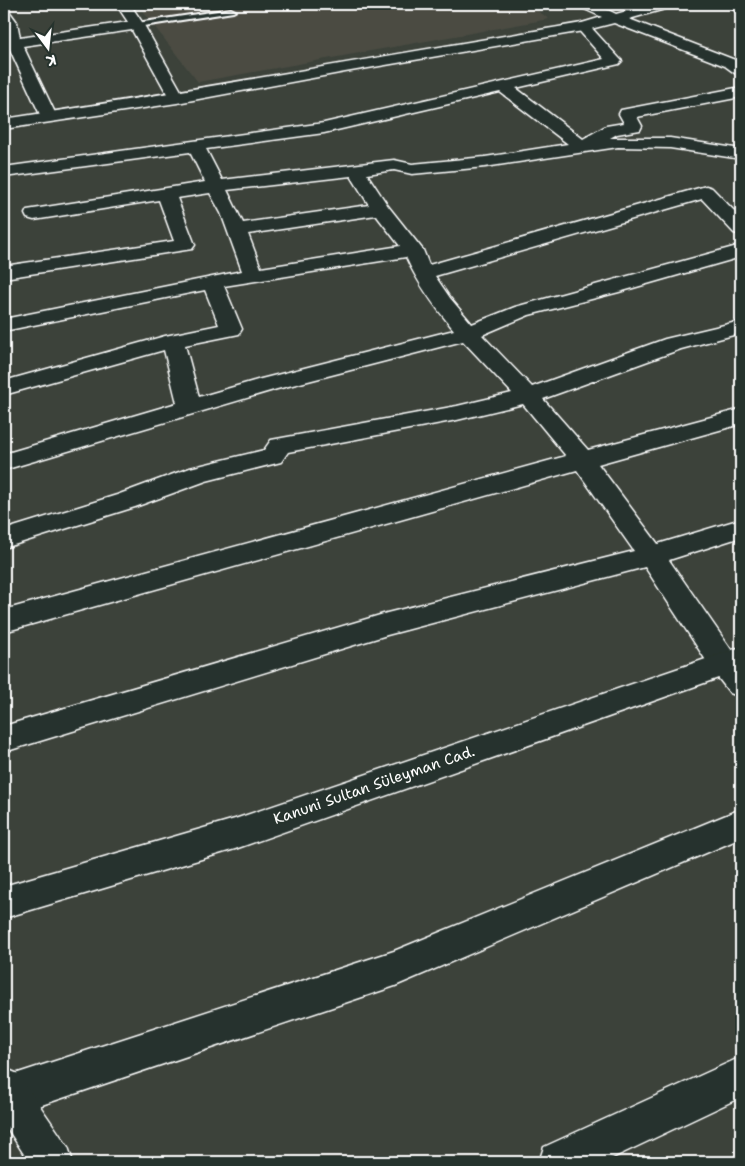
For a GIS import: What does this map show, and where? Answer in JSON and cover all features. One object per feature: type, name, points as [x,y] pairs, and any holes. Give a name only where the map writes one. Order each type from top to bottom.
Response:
[{"type":"street","points":[[123,4],[137,25],[177,98]]},
{"type":"street","points":[[585,4],[616,19],[737,66]]},
{"type":"street","points":[[4,124],[177,98],[345,67],[582,27],[667,4]]},
{"type":"street","points":[[736,4],[741,8]]},
{"type":"street","points":[[4,14],[10,22],[14,43],[49,117]]},
{"type":"street","points":[[14,43],[137,25]]},
{"type":"street","points":[[4,172],[324,128],[504,88],[614,61],[582,27]]},
{"type":"street","points":[[504,88],[582,147]]},
{"type":"street","points":[[582,147],[612,130],[634,126],[627,114],[741,92]]},
{"type":"street","points":[[34,214],[217,186],[394,165],[412,169],[486,162],[618,142],[670,143],[741,154]]},
{"type":"street","points":[[196,146],[217,186],[254,275]]},
{"type":"street","points":[[356,170],[381,209],[413,250],[423,273],[442,302],[468,333],[528,396],[583,461],[735,669]]},
{"type":"street","points":[[423,273],[706,192],[741,229]]},
{"type":"street","points":[[4,272],[186,245],[166,194]]},
{"type":"street","points":[[235,230],[381,209]]},
{"type":"street","points":[[4,325],[212,282],[413,250]]},
{"type":"street","points":[[4,462],[269,384],[468,333],[522,311],[612,288],[741,251]]},
{"type":"street","points":[[4,388],[173,341],[231,329],[212,282]]},
{"type":"street","points":[[4,540],[126,502],[199,474],[272,456],[280,446],[457,413],[528,396],[673,344],[741,327]]},
{"type":"street","points":[[173,341],[190,406]]},
{"type":"street","points":[[4,621],[741,416]]},
{"type":"street","points":[[4,739],[387,624],[652,556],[741,528]]},
{"type":"street","name":"Kanuni Sultan Süleyman Cad.","points":[[4,902],[235,834],[735,669]]},
{"type":"street","points":[[53,1162],[6,1092],[394,968],[741,823]]},
{"type":"street","points":[[559,1162],[741,1077]]},
{"type":"lane","points":[[137,25],[231,11]]},
{"type":"shaded area","points":[[137,4],[528,4],[549,19],[198,82]]}]
